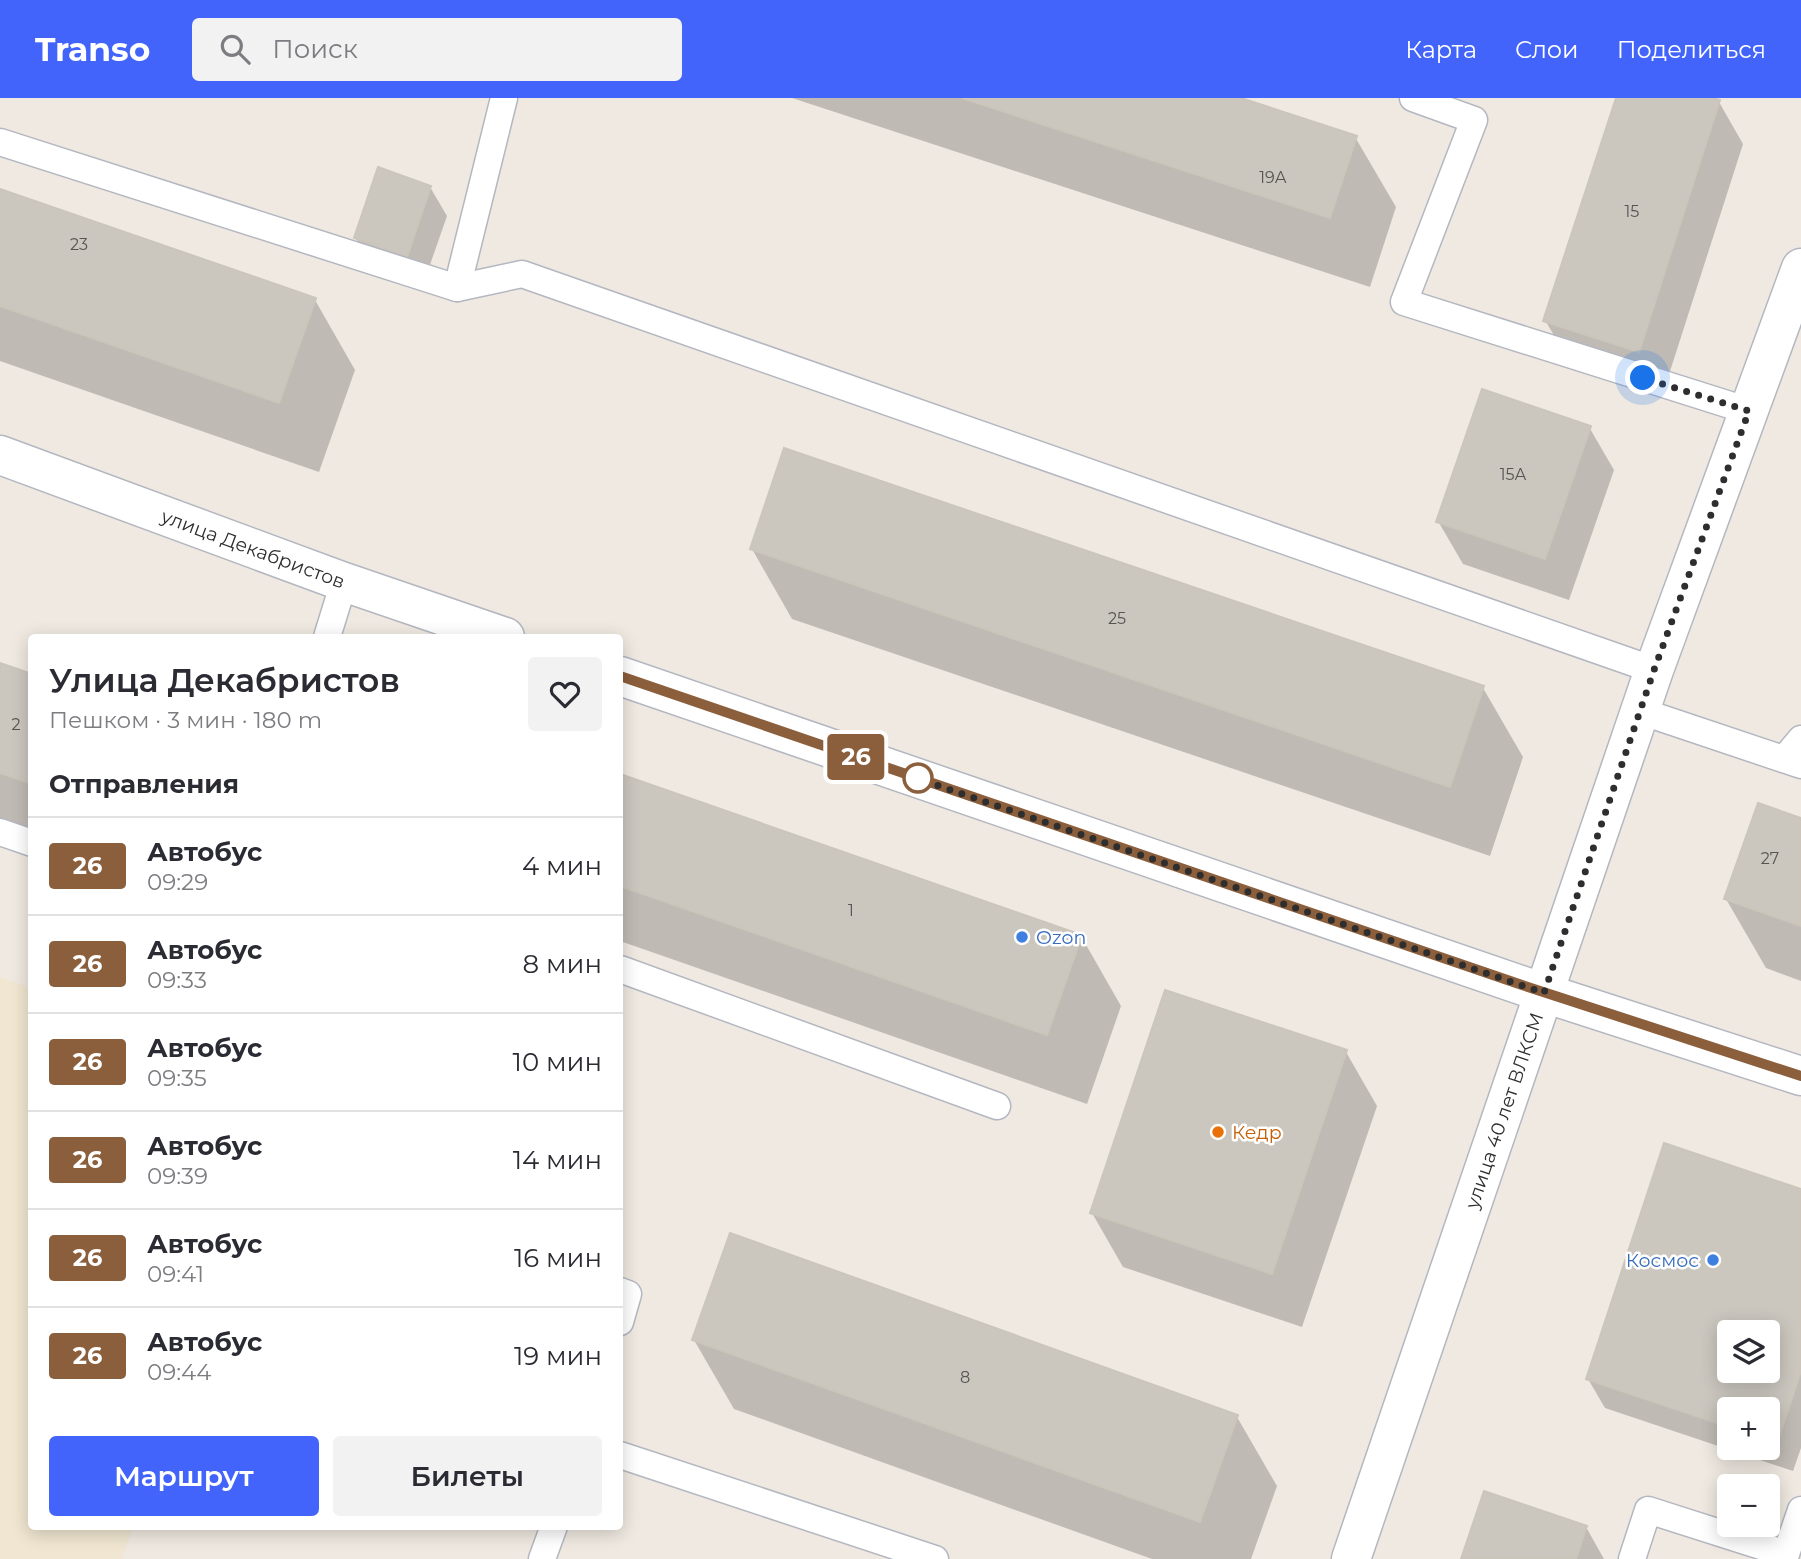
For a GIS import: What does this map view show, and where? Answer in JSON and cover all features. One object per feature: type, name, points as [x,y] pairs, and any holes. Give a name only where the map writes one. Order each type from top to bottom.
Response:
[{"type":"main road","name":"улица 40 лет ВЛКСМ","points":[[1351,1559],[1654,670],[1801,268]]},
{"type":"main road","name":"улица Декабристов","points":[[0,455],[344,582],[496,634]]},
{"type":"main road","points":[[623,677],[1544,993],[1801,1076]]},
{"type":"lane","points":[[457,288],[504,98]]},
{"type":"lane","points":[[1413,98],[1478,109],[1404,302],[1749,411]]},
{"type":"lane","points":[[0,142],[457,288],[522,274],[1654,670]]},
{"type":"lane","points":[[328,634],[344,582]]},
{"type":"lane","points":[[1640,711],[1793,762],[1801,739]]},
{"type":"lane","points":[[0,832],[28,842]]},
{"type":"lane","points":[[623,970],[997,1105]]},
{"type":"lane","points":[[623,1292],[628,1294],[623,1312]]},
{"type":"lane","points":[[623,1456],[935,1559]]},
{"type":"lane","points":[[1632,1559],[1648,1510],[1786,1554],[1801,1510]]},
{"type":"lane","points":[[542,1559],[553,1530]]},
{"type":"shaded area","points":[[0,977],[28,987],[28,1530],[132,1530],[122,1559],[0,1559]]},
{"type":"building","points":[[962,98],[1241,98],[1357,136],[1330,218]]},
{"type":"building","points":[[1616,98],[1720,100],[1639,352],[1543,321]]},
{"type":"building","points":[[378,167],[431,186],[407,257],[354,238]]},
{"type":"building","points":[[0,189],[316,298],[279,403],[0,306]]},
{"type":"building","points":[[1482,389],[1591,426],[1545,559],[1436,522]]},
{"type":"building","points":[[784,448],[1484,686],[1450,787],[750,549]]},
{"type":"building","points":[[0,663],[28,673],[28,783],[0,773]]},
{"type":"building","points":[[623,775],[1082,935],[1047,1035],[623,887]]},
{"type":"building","points":[[1758,803],[1801,818],[1801,926],[1724,899]]},
{"type":"building","name":"Кедр","points":[[1165,990],[1347,1050],[1272,1274],[1090,1213]]},
{"type":"building","name":"Космос","points":[[1664,1143],[1801,1189],[1801,1371],[1780,1434],[1780,1397],[1717,1397],[1717,1423],[1586,1379]]},
{"type":"building","points":[[730,1233],[1238,1415],[1200,1522],[692,1340]]},
{"type":"building","points":[[1484,1491],[1587,1526],[1576,1559],[1461,1559]]},
{"type":"bus line","name":"26","points":[[623,677],[1522,985],[1801,1076]]},
{"type":"place","name":"Ozon","points":[[1022,937]]},
{"type":"place","name":"Кедр","points":[[1218,1132]]},
{"type":"place","name":"Космос","points":[[1713,1260]]},
{"type":"route","points":[[918,778],[910,776],[1544,993],[1654,670],[1749,411],[1643,378]]}]
